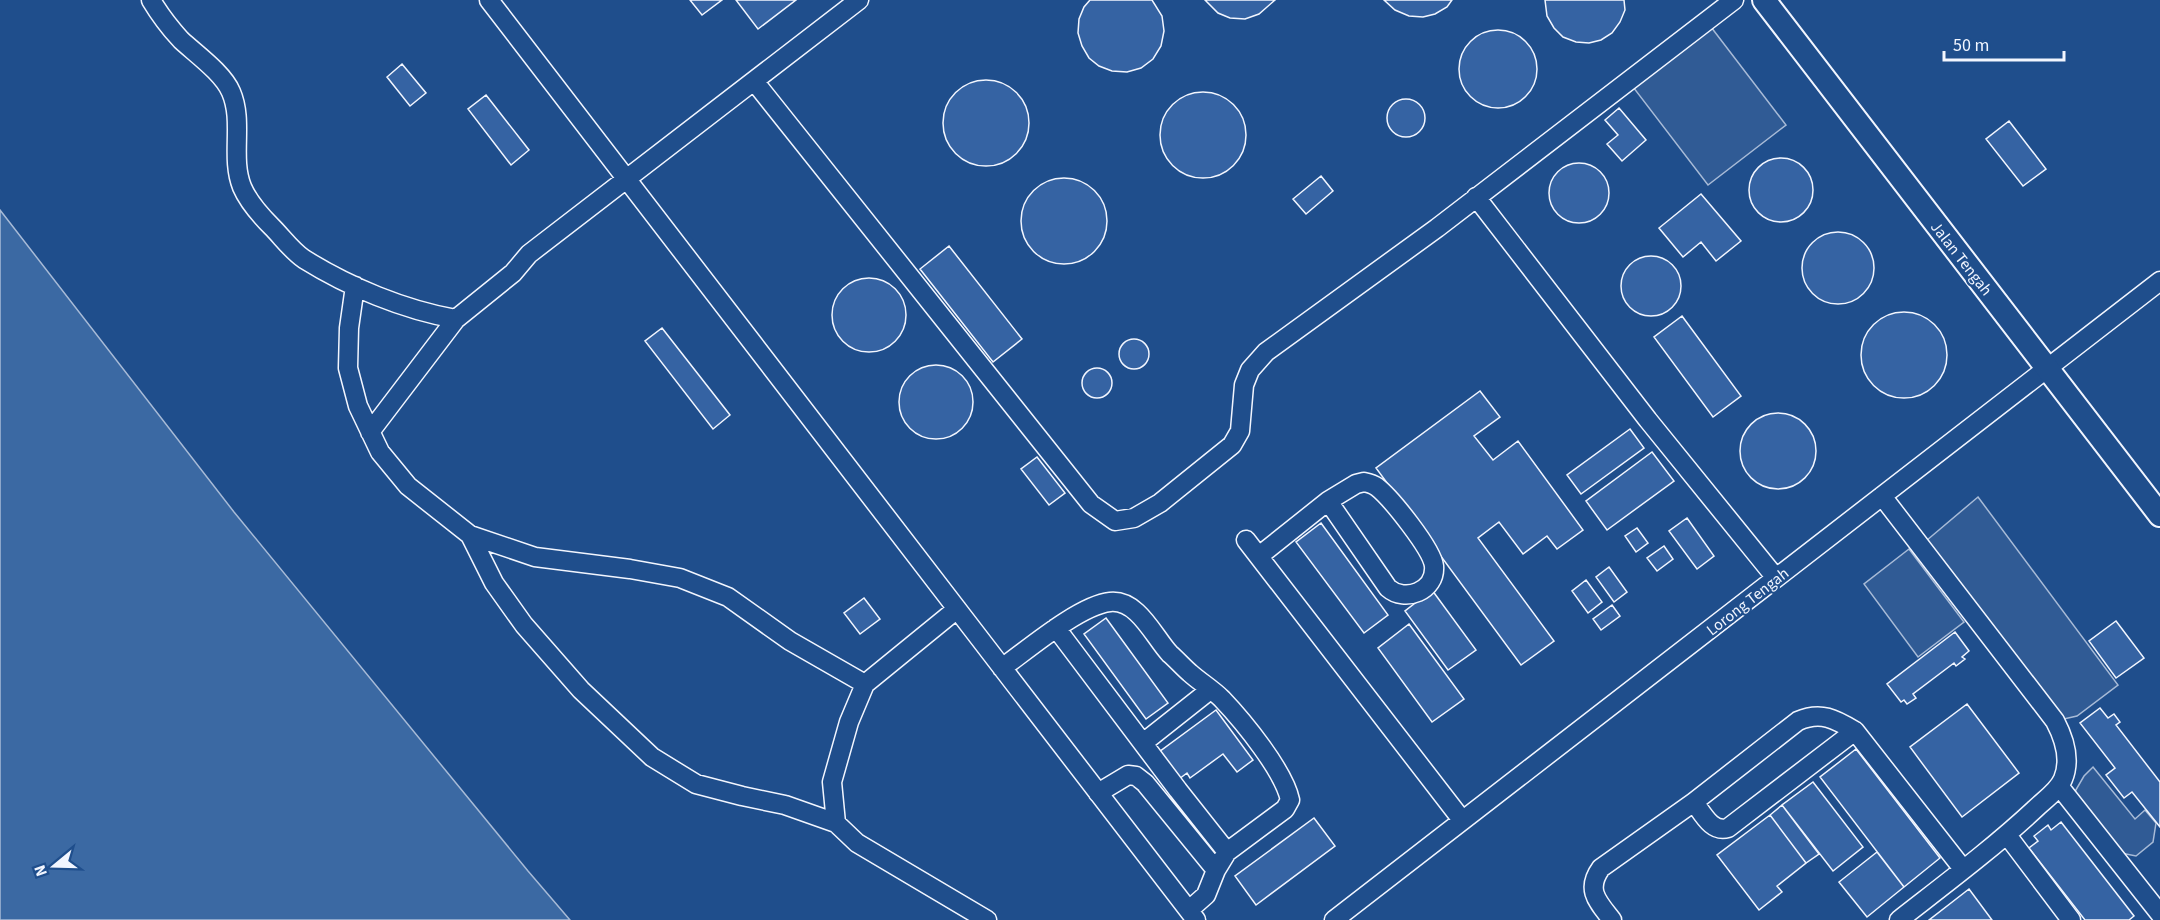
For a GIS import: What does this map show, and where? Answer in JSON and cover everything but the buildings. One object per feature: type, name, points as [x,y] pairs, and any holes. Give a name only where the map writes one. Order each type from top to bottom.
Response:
[{"type":"main road","name":"Jalan Tengah","points":[[1764,0],[2160,515]]},
{"type":"street","points":[[151,0],[164,21],[213,68],[231,90],[236,109],[237,158],[242,187],[261,216],[302,258],[355,286],[404,305],[456,319]]},
{"type":"street","points":[[489,0],[626,179],[957,609],[1002,668],[1192,915],[1206,895],[1216,870],[1227,852],[1276,817],[1285,809],[1290,800],[1288,788],[1279,771],[1221,699],[1190,673],[1167,650],[1139,614],[1125,604],[1111,602],[1097,606],[1056,628],[1002,668]]},
{"type":"street","points":[[370,432],[456,319],[506,279],[529,254],[859,0]]},
{"type":"street","points":[[754,81],[1091,504],[1115,521],[1134,518],[1160,502],[1232,445],[1240,431],[1244,385],[1250,370],[1266,352],[1476,197],[1734,0]]},
{"type":"street","points":[[1476,197],[1648,420],[1776,578]]},
{"type":"street","name":"Lorong Tengah","points":[[1334,920],[2160,281]]},
{"type":"street","points":[[355,286],[348,368],[358,406],[370,432],[380,453],[408,486],[470,535],[536,557],[680,578],[728,597],[790,641],[865,684]]},
{"type":"street","points":[[1259,556],[1328,501],[1356,484],[1364,482],[1378,488],[1401,512],[1430,555],[1434,564],[1434,574],[1430,583],[1415,594],[1408,596],[1394,593],[1388,588],[1328,501]]},
{"type":"street","points":[[1882,496],[2055,721],[2060,730],[2066,755],[2066,768],[2059,786],[2007,835],[1899,920]]},
{"type":"street","points":[[470,535],[494,583],[524,625],[581,690],[652,757],[696,784],[785,805],[836,823],[858,843],[987,920]]},
{"type":"street","points":[[1246,540],[1462,820]]},
{"type":"street","points":[[836,823],[832,782],[849,722],[865,684],[957,609]]},
{"type":"street","points":[[1056,628],[1227,852]]},
{"type":"street","points":[[1143,744],[1210,690]]},
{"type":"street","points":[[1612,920],[1597,901],[1594,893],[1596,875],[1601,868],[1694,802],[1798,721],[1808,716],[1830,717],[1855,731],[1963,869]]},
{"type":"street","points":[[1694,802],[1713,826],[1720,829],[1728,828],[1855,731]]},
{"type":"street","points":[[1098,793],[1128,776],[1136,776],[1145,783],[1216,870]]},
{"type":"street","points":[[2059,786],[2160,914]]},
{"type":"street","points":[[2007,835],[2071,920]]},
{"type":"shaded area","points":[[1711,27],[1786,125],[1708,185],[1633,87]]},
{"type":"shaded area","points":[[0,210],[234,512],[570,920],[0,920]]},
{"type":"shaded area","points":[[1978,497],[2118,685],[2077,716],[2055,721],[1920,546]]},
{"type":"shaded area","points":[[1909,549],[1964,622],[1918,657],[1864,584]]},
{"type":"shaded area","points":[[2093,767],[2135,819],[2145,810],[2156,823],[2153,842],[2136,856],[2111,851],[2070,800],[2084,776]]}]
